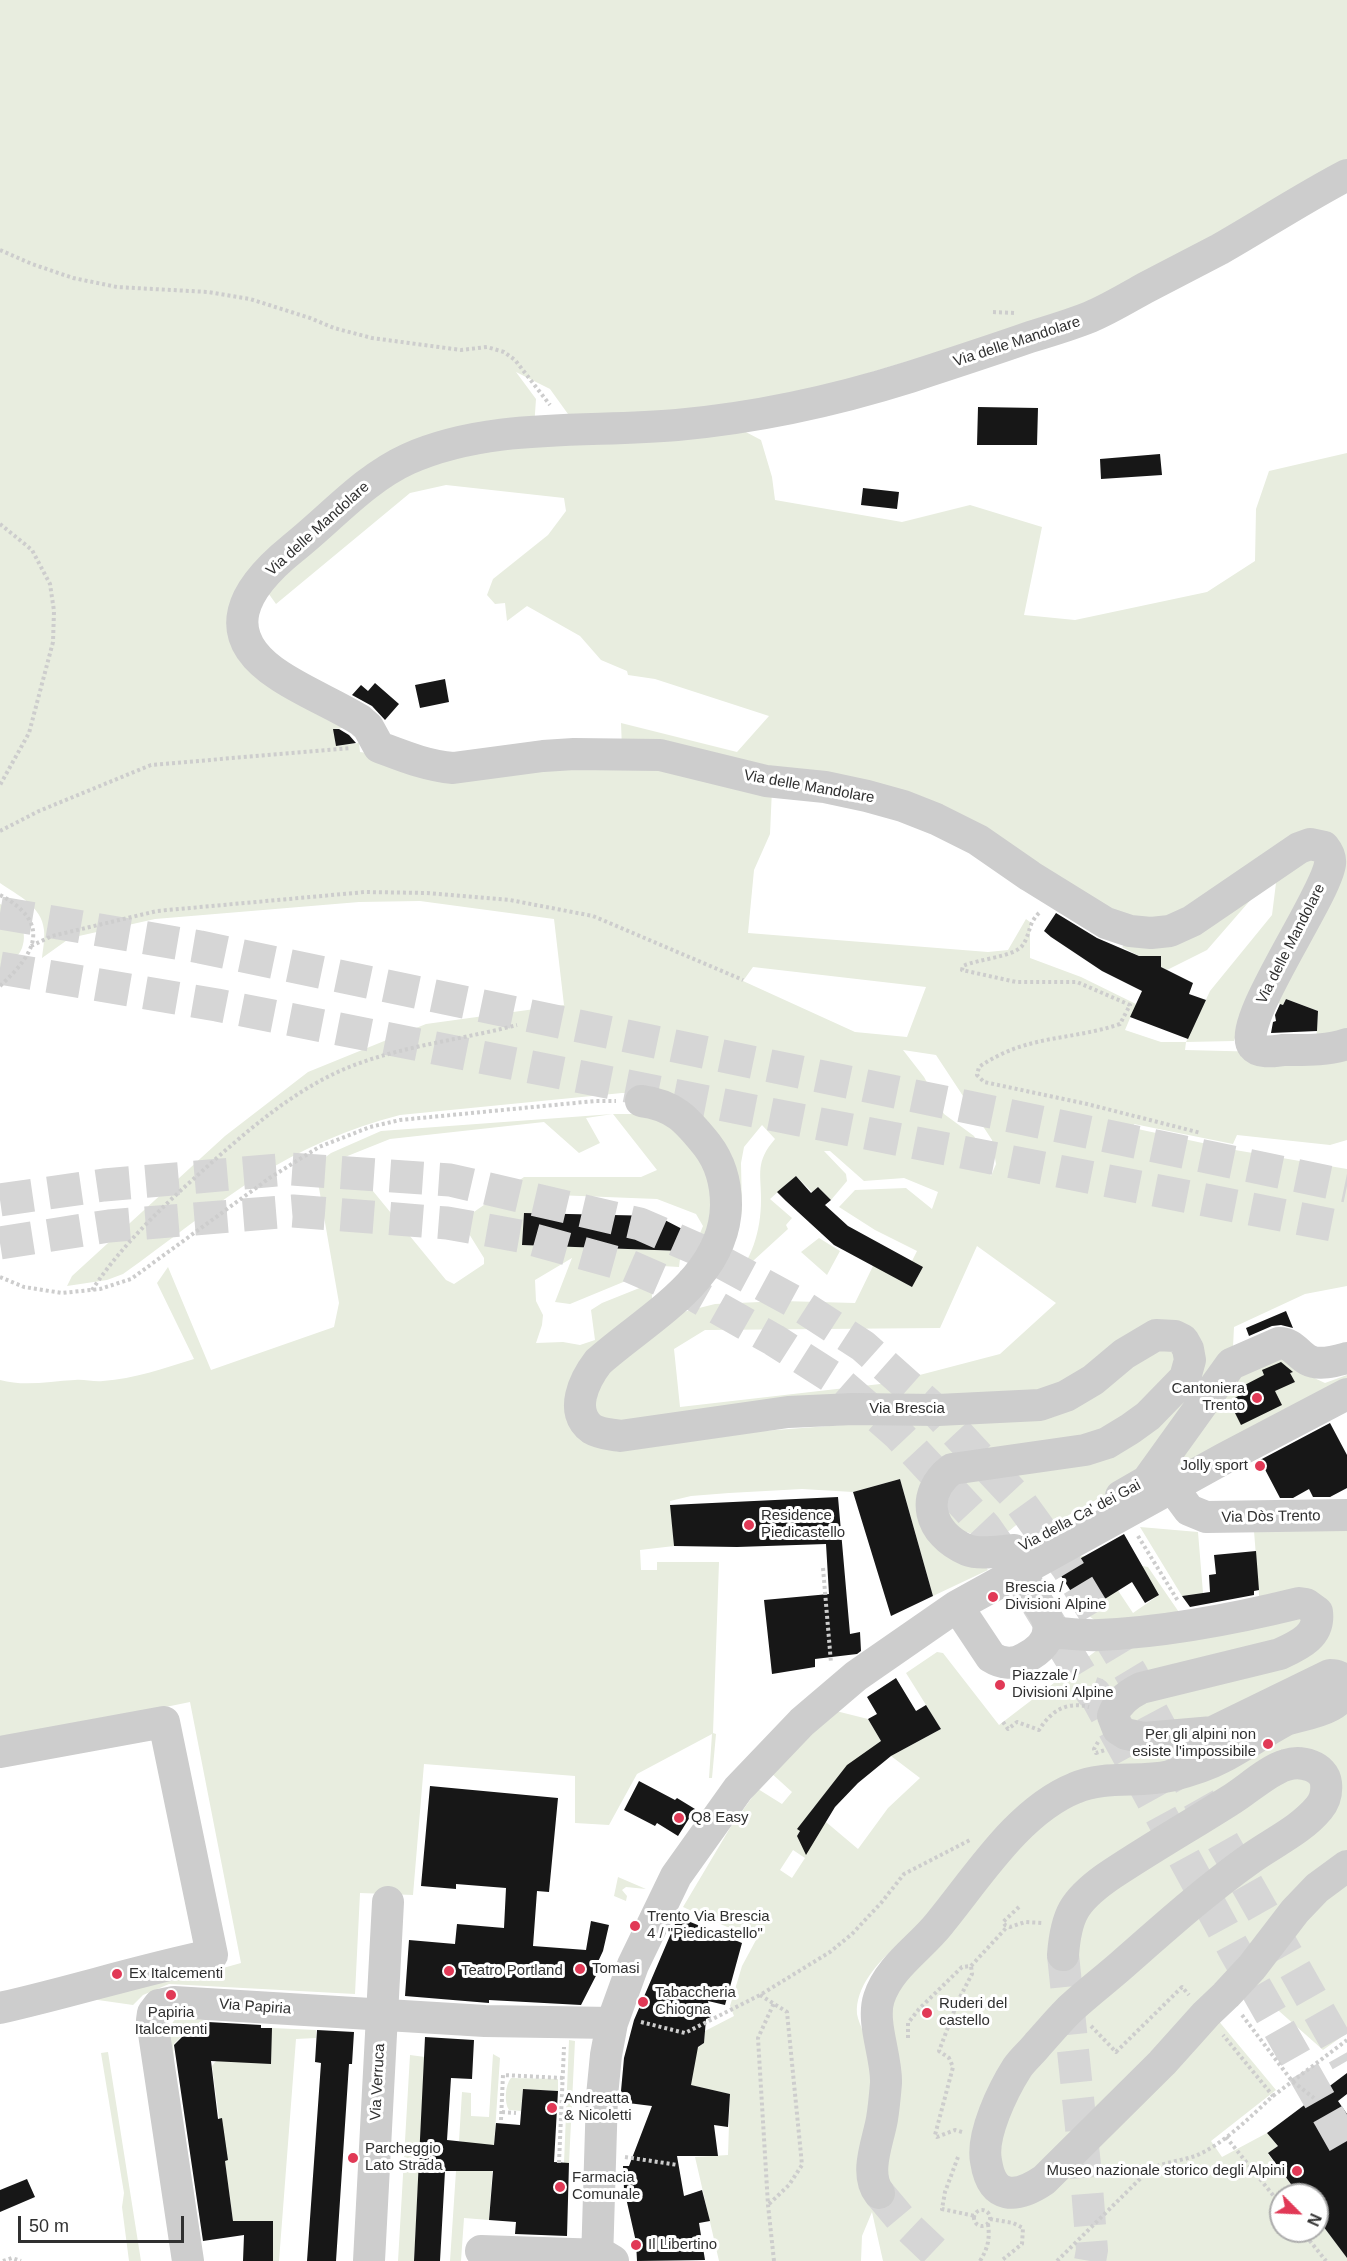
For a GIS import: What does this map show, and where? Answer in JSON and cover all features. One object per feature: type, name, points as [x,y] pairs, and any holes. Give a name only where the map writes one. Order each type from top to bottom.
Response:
[{"type":"street","name":"Via delle Mandolare","points":[[1347,176],[1305,197],[1220,248],[1090,317],[855,392],[763,412],[676,425],[568,429],[464,441],[411,458],[381,473],[277,561],[255,586],[243,611],[242,627],[245,641],[260,660],[278,675],[360,720],[368,727],[379,747],[427,764],[453,768],[564,754],[660,755],[766,782],[825,787],[867,796],[903,806],[936,819],[978,840],[1069,902],[1106,923],[1130,931],[1151,933],[1170,931],[1192,921],[1299,848],[1317,844],[1324,847],[1329,854],[1330,863],[1318,896],[1256,1012],[1250,1040],[1253,1047],[1259,1051],[1347,1044]]},
{"type":"street","name":"Via Brescia","points":[[641,1101],[664,1105],[682,1118],[710,1150],[723,1180],[725,1220],[717,1247],[696,1280],[598,1362],[586,1378],[580,1397],[581,1409],[591,1428],[620,1436],[788,1412],[1040,1406],[1066,1396],[1093,1380],[1124,1354],[1156,1335],[1175,1336],[1183,1340],[1190,1360],[1185,1378],[1148,1416],[1115,1438],[1085,1450],[952,1470],[941,1478],[935,1488],[932,1511],[935,1523],[944,1535],[967,1550],[1017,1560]]},
{"type":"street","name":"Via della Ca' dei Gai","points":[[1017,1560],[1064,1528],[1147,1481],[1232,1364],[1279,1343],[1287,1343],[1310,1361],[1327,1362],[1347,1358]]},
{"type":"street","name":"Via Brescia","points":[[602,2259],[602,2096],[612,2023],[633,1965],[676,1876],[738,1789],[802,1722],[847,1684],[907,1639],[957,1606],[1017,1560],[1172,1487],[1347,1394]]},
{"type":"street","name":"Via Dòs Trento","points":[[1172,1487],[1189,1510],[1206,1517],[1347,1515]]},
{"type":"street","points":[[957,1606],[991,1657],[997,1661],[1018,1662],[1038,1651],[1046,1642],[1048,1622],[1017,1560]]},
{"type":"street","points":[[879,2193],[872,2174],[882,2118],[885,2085],[878,2014],[880,1995],[898,1966],[939,1925],[991,1857],[1040,1810],[1076,1788],[1108,1780],[1168,1776],[1219,1760],[1290,1718],[1336,1706],[1343,1700],[1346,1685],[1342,1679],[1330,1675],[1213,1732],[1135,1737],[1118,1730],[1113,1716],[1114,1710],[1125,1698],[1141,1688],[1280,1654],[1299,1645],[1312,1634],[1317,1626],[1318,1618],[1313,1608],[1299,1603],[1198,1624],[1097,1635],[1048,1632]]},
{"type":"street","points":[[0,1752],[164,1722],[212,1955],[157,1966],[98,1985],[0,2008]]},
{"type":"street","points":[[1063,1955],[1069,1917],[1088,1891],[1280,1767],[1297,1763],[1315,1767],[1323,1773],[1326,1781],[1326,1795],[1320,1807],[1306,1821],[1250,1859],[1172,1919],[1069,2010],[1018,2067],[1003,2096],[986,2141],[986,2165],[991,2179],[997,2188],[1007,2193],[1014,2194],[1032,2188],[1044,2180],[1162,2063],[1252,1967],[1295,1911],[1317,1888],[1347,1866]]},
{"type":"street","name":"Via Verruca","points":[[369,2261],[388,1902]]},
{"type":"street","name":"Via Papiria","points":[[188,2261],[152,2020],[153,2013],[164,2002],[485,2021],[612,2023]]},
{"type":"street","points":[[481,2251],[602,2259]]},
{"type":"path","points":[[0,250],[73,278],[117,287],[208,292],[250,299],[334,328],[372,338],[461,350],[487,347],[504,352],[515,360],[568,429]]},
{"type":"path","points":[[0,524],[32,550],[50,585],[54,611],[53,642],[29,733],[0,785]]},
{"type":"path","points":[[0,831],[39,811],[151,765],[360,748]]},
{"type":"path","points":[[32,946],[52,936],[157,911],[365,892],[427,893],[510,900],[593,916],[743,980]]},
{"type":"path","points":[[0,895],[27,914],[33,926],[34,935],[32,946],[20,965],[0,986]]},
{"type":"path","points":[[1030,922],[1026,938],[1020,949],[970,963],[963,966],[962,970],[1016,982],[1077,982],[1130,1005],[1120,1024],[1092,1033],[1060,1036],[1024,1045],[988,1061],[979,1067],[977,1076],[984,1082],[1088,1104],[1201,1133]]},
{"type":"path","points":[[92,1290],[111,1261],[176,1195],[221,1154],[298,1094],[356,1064],[432,1043],[517,1026]]},
{"type":"path","points":[[0,1277],[24,1287],[62,1293],[100,1289],[131,1279],[271,1177],[319,1147],[370,1127],[400,1120],[595,1101],[641,1101]]},
{"type":"path","points":[[1137,1533],[1179,1604],[1198,1624]]},
{"type":"path","points":[[823,1568],[831,1670]]},
{"type":"path","points":[[1003,1722],[1008,1729],[1017,1722],[1039,1730],[1049,1715],[1075,1703],[1113,1716]]},
{"type":"path","points":[[647,2024],[685,2033],[760,1995],[837,1946],[881,1904],[904,1874],[976,1837]]},
{"type":"path","points":[[1019,1907],[1004,1920],[1003,1924],[1007,1927],[1025,1922],[1047,1925]]},
{"type":"path","points":[[919,2009],[962,1967],[971,1966],[1007,1927]]},
{"type":"path","points":[[965,2134],[955,2130],[937,2137],[935,2133],[953,2067],[951,2060],[939,2049],[958,2001],[972,1974],[971,1966]]},
{"type":"path","points":[[1088,2022],[1116,2052],[1182,1987],[1274,2097]]},
{"type":"path","points":[[760,1995],[787,2012],[802,2165],[789,2185],[768,2205]]},
{"type":"path","points":[[774,2003],[758,2038],[768,2205],[774,2261]]},
{"type":"path","points":[[1242,2014],[1292,2081],[1314,2098]]},
{"type":"path","points":[[1057,2261],[1150,2169],[1163,2163],[1196,2155],[1226,2137],[1292,2081],[1347,2040]]},
{"type":"path","points":[[559,2163],[564,2045]]},
{"type":"path","points":[[501,2120],[503,2075],[563,2078]]},
{"type":"path","points":[[501,2112],[516,2113]]},
{"type":"path","points":[[1226,2137],[1269,2190]]},
{"type":"path","points":[[959,2155],[945,2193],[942,2209],[975,2216]]},
{"type":"path","points":[[633,2158],[678,2165]]},
{"type":"path","points":[[975,2216],[978,2211],[988,2212],[990,2238],[987,2250],[980,2261]]},
{"type":"path","points":[[975,2216],[978,2224],[989,2221],[1012,2223],[1023,2228],[1022,2244],[1001,2261]]},
{"type":"path","points":[[1312,2243],[1326,2261]]},
{"type":"path","points":[[3,2261],[12,2258],[21,2261]]},
{"type":"shaded area","points":[[0,0],[1347,0],[1347,168],[1099,304],[772,402],[573,421],[550,389],[516,372],[536,399],[534,428],[418,450],[235,623],[357,726],[334,729],[336,746],[359,743],[360,752],[374,754],[607,759],[772,789],[770,834],[754,870],[748,933],[988,952],[1008,950],[1026,919],[1030,922],[1030,958],[1081,977],[1136,1004],[1125,1030],[1161,1042],[1186,1042],[1185,1050],[1347,1054],[1347,1140],[1330,1145],[1237,1135],[1233,1144],[1134,1124],[1133,1128],[1235,1150],[1347,1169],[1347,1286],[1305,1294],[1234,1327],[1233,1347],[1143,1474],[1049,1526],[1024,1518],[1007,1532],[993,1534],[987,1532],[982,1537],[955,1525],[949,1514],[945,1497],[958,1477],[1071,1461],[1204,1351],[1201,1340],[1191,1330],[1054,1393],[603,1421],[594,1410],[601,1377],[675,1314],[715,1304],[782,1301],[855,1303],[873,1266],[912,1261],[917,1251],[875,1230],[839,1207],[855,1190],[906,1188],[932,1209],[938,1192],[904,1178],[864,1181],[830,1151],[824,1151],[846,1174],[847,1181],[831,1200],[818,1187],[812,1192],[796,1176],[770,1199],[792,1218],[786,1225],[788,1229],[730,1282],[744,1265],[754,1245],[761,1211],[760,1168],[764,1154],[775,1139],[762,1125],[744,1147],[741,1163],[742,1210],[737,1237],[738,1204],[650,1094],[622,1093],[400,1115],[362,1126],[291,1157],[257,1177],[123,1274],[107,1280],[67,1286],[72,1276],[225,1136],[308,1072],[426,1024],[564,1005],[554,919],[420,901],[359,902],[155,919],[70,938],[42,958],[44,930],[39,914],[28,902],[0,883]],"holes":[[[753,967],[926,987],[907,1037],[855,1032],[743,981]],[[903,1050],[936,1055],[992,1140],[996,1164],[991,1176],[974,1136],[944,1114],[924,1077]],[[977,1246],[1056,1303],[1000,1354],[889,1383],[680,1407],[674,1349],[705,1330],[940,1328]]]},
{"type":"shaded area","points":[[742,430],[761,440],[772,477],[775,500],[902,522],[970,505],[1042,527],[1024,615],[1075,620],[1207,592],[1255,561],[1256,509],[1269,471],[1347,453],[1347,1037],[1316,1045],[1318,1011],[1286,999],[1283,1005],[1275,1002],[1337,847],[1238,881],[1147,929],[987,839],[622,749],[621,723],[737,752],[769,716],[655,679],[628,675],[627,671],[601,660],[580,636],[527,606],[507,621],[505,603],[495,604],[487,595],[493,579],[548,535],[566,511],[564,498],[446,485],[410,493],[276,604],[266,590],[392,477],[478,451]]},
{"type":"shaded area","points":[[1307,858],[1315,861],[1317,867],[1240,1022],[1234,1041],[1186,1042],[1210,991],[1272,915],[1276,883],[1284,871]]},
{"type":"shaded area","points":[[1267,881],[1207,950],[1167,970],[1161,967],[1160,956],[1139,956],[1122,947],[1129,940]]},
{"type":"shaded area","points":[[0,904],[12,911],[20,921],[24,941],[20,952],[0,975]]},
{"type":"shaded area","points":[[613,1114],[655,1114],[663,1118],[705,1165],[716,1218],[684,1273],[703,1226],[696,1214],[657,1199],[555,1195],[554,1213],[524,1213],[522,1245],[681,1251],[679,1267],[662,1266],[570,1304],[555,1302],[572,1258],[535,1280],[536,1301],[543,1315],[536,1343],[563,1342],[580,1345],[595,1340],[591,1310],[602,1303],[642,1287],[652,1291],[652,1301],[570,1421],[722,1434],[896,1421],[1053,1417],[1081,1405],[1138,1356],[1167,1349],[1175,1354],[1177,1364],[1114,1429],[924,1489],[988,1570],[933,1596],[900,1479],[853,1492],[802,1489],[691,1496],[670,1501],[674,1546],[640,1550],[641,1570],[657,1570],[657,1562],[719,1562],[713,1733],[716,1734],[712,1778],[709,1778],[712,1734],[637,1774],[609,1825],[575,1823],[575,1776],[424,1764],[413,1895],[360,1893],[355,1994],[169,1984],[143,1995],[133,2005],[91,1999],[156,1978],[224,1974],[223,1968],[241,1963],[190,1702],[0,1741],[0,1380],[28,1383],[115,1380],[149,1373],[194,1359],[157,1283],[168,1267],[211,1370],[334,1327],[339,1303],[315,1165],[331,1153],[381,1131]],"holes":[[[613,1114],[657,1170],[641,1177],[524,1177],[461,1221],[484,1258],[484,1264],[454,1284],[446,1280],[345,1157],[390,1139],[544,1122],[579,1153],[600,1143],[586,1118]]]},
{"type":"shaded area","points":[[819,1238],[840,1251],[827,1275],[801,1252]]},
{"type":"shaded area","points":[[1283,1350],[1297,1370],[1325,1383],[1347,1375],[1347,1386],[1152,1487],[1233,1371]]},
{"type":"shaded area","points":[[1347,1526],[1347,2033],[1323,2050],[1253,1988],[1217,2019],[1276,2090],[1211,2141],[1222,2157],[1267,2133],[1278,2146],[1268,2154],[1290,2183],[1269,2183],[1269,2243],[1329,2243],[1329,2234],[1347,2261],[883,2261],[872,2212],[862,2236],[861,2261],[719,2261],[695,2157],[728,2155],[730,2094],[690,2085],[696,2049],[704,2043],[705,2031],[734,2016],[730,2006],[742,1966],[756,1940],[683,1907],[730,1828],[758,1789],[782,1804],[792,1792],[770,1772],[832,1710],[868,1719],[881,1741],[813,1808],[797,1836],[826,1822],[858,1849],[888,1808],[920,1778],[891,1756],[941,1729],[906,1673],[937,1652],[943,1653],[999,1725],[1105,1644],[1260,1607],[1254,1531]],"holes":[[[793,1850],[805,1858],[792,1878],[780,1870]],[[896,1946],[863,2032],[857,2014],[860,1994],[869,1976]]]},
{"type":"shaded area","points":[[1140,1527],[1198,1532],[1203,1593],[1182,1596]]},
{"type":"shaded area","points":[[1078,1556],[1095,1556],[1133,1613],[1159,1595],[1142,1566],[1148,1567],[1185,1621],[1097,1622],[1084,1612],[1106,1599]]},
{"type":"shaded area","points":[[618,1877],[646,1889],[626,1887],[622,1890],[627,1896],[626,1901],[614,1896]]},
{"type":"shaded area","points":[[176,2018],[209,2020],[208,2025],[194,2024],[173,2045],[174,2061],[171,2062],[168,2029]]},
{"type":"shaded area","points":[[272,2028],[316,2030],[316,2038],[296,2039],[279,2261],[273,2261],[273,2221],[233,2221],[212,2066],[216,2061]]},
{"type":"shaded area","points":[[569,2040],[575,2041],[569,2163],[564,2163]]},
{"type":"shaded area","points":[[108,2052],[141,2261],[129,2261],[122,2207],[124,2193],[101,2053]]},
{"type":"shaded area","points":[[493,2054],[500,2058],[489,2220],[464,2218],[461,2261],[450,2261],[456,2171],[468,2143],[459,2141],[462,2092],[471,2093],[471,2116],[489,2117]]},
{"type":"shaded area","points":[[410,2055],[425,2057],[414,2261],[398,2261]]},
{"type":"shaded area","points":[[511,2078],[558,2079],[558,2091],[523,2089],[521,2111],[509,2110],[506,2094]]},
{"type":"building","points":[[978,407],[1038,408],[1037,445],[977,445]]},
{"type":"building","points":[[1160,454],[1162,475],[1101,479],[1100,459]]},
{"type":"building","points":[[863,488],[899,492],[897,509],[861,505]]},
{"type":"building","points":[[445,679],[449,702],[420,708],[415,685]]},
{"type":"building","points":[[375,683],[399,704],[385,720],[372,706],[352,695],[361,685],[368,691]]},
{"type":"building","points":[[333,729],[339,729],[349,735],[356,743],[336,746]]},
{"type":"building","points":[[1056,913],[1097,938],[1139,956],[1161,956],[1161,967],[1193,983],[1189,994],[1206,1000],[1188,1039],[1130,1017],[1142,991],[1102,971],[1044,931]]},
{"type":"building","points":[[1286,999],[1318,1011],[1317,1031],[1271,1033],[1273,1022],[1276,1021],[1275,1015],[1280,1004],[1283,1005]]},
{"type":"building","points":[[796,1176],[811,1193],[818,1187],[831,1200],[825,1205],[848,1226],[923,1267],[912,1287],[834,1245],[786,1201],[777,1192]]},
{"type":"building","points":[[524,1213],[657,1216],[688,1232],[681,1251],[522,1245]]},
{"type":"building","points":[[1286,1311],[1293,1328],[1281,1325],[1272,1326],[1249,1336],[1246,1328]]},
{"type":"building","name":"Cantoniera Trento","points":[[1281,1362],[1293,1372],[1290,1373],[1295,1382],[1275,1391],[1282,1405],[1241,1425],[1229,1401],[1240,1395],[1237,1389],[1264,1375],[1262,1370]]},
{"type":"building","points":[[1330,1423],[1347,1455],[1347,1488],[1330,1497],[1313,1497],[1309,1489],[1293,1498],[1280,1498],[1260,1460]]},
{"type":"building","points":[[900,1479],[933,1596],[891,1616],[853,1492]]},
{"type":"building","points":[[838,1497],[850,1634],[860,1632],[861,1651],[857,1654],[815,1659],[815,1667],[772,1674],[764,1600],[829,1594],[826,1544],[737,1547],[674,1546],[670,1505]]},
{"type":"building","points":[[1124,1534],[1159,1595],[1145,1603],[1132,1582],[1084,1612],[1058,1571]]},
{"type":"building","points":[[1256,1551],[1259,1590],[1254,1591],[1254,1595],[1190,1607],[1182,1596],[1210,1592],[1209,1575],[1216,1574],[1214,1555]]},
{"type":"building","points":[[896,1678],[916,1711],[926,1705],[941,1729],[891,1756],[858,1783],[835,1807],[806,1855],[797,1836],[800,1831],[797,1829],[847,1765],[881,1741],[868,1719],[877,1714],[867,1697]]},
{"type":"building","points":[[639,1781],[695,1809],[678,1836],[657,1823],[655,1826],[624,1810]]},
{"type":"building","points":[[430,1786],[558,1798],[549,1892],[537,1891],[533,1946],[586,1950],[591,1921],[609,1925],[603,1951],[596,1966],[601,1966],[581,2005],[489,2000],[489,2003],[405,1996],[409,1940],[455,1944],[457,1924],[504,1928],[506,1888],[456,1884],[456,1889],[421,1886]]},
{"type":"building","points":[[678,1917],[742,1943],[725,2005],[708,2001],[711,2017],[706,2019],[704,2043],[698,2047],[691,2085],[730,2094],[728,2127],[714,2125],[718,2156],[677,2156],[684,2196],[702,2190],[710,2221],[699,2223],[705,2260],[637,2261],[636,2242],[624,2189],[623,2166],[629,2166],[652,2106],[620,2102],[624,2058],[634,2020]]},
{"type":"building","points":[[208,2022],[261,2025],[261,2028],[272,2028],[271,2064],[211,2061],[218,2119],[222,2118],[228,2160],[225,2161],[233,2221],[273,2221],[273,2261],[243,2261],[244,2235],[203,2241],[174,2045],[195,2024],[208,2025]]},
{"type":"building","points":[[317,2030],[354,2032],[352,2064],[349,2064],[336,2261],[307,2261],[321,2063],[315,2062]]},
{"type":"building","points":[[425,2037],[474,2040],[472,2079],[451,2078],[447,2140],[494,2145],[496,2123],[520,2125],[523,2089],[558,2091],[554,2162],[569,2163],[567,2236],[515,2234],[516,2222],[489,2220],[493,2171],[445,2171],[440,2261],[414,2261]]},
{"type":"building","name":"Museo nazionale storico degli Alpini","points":[[1347,2073],[1347,2094],[1338,2101],[1347,2114],[1347,2258],[1329,2234],[1329,2183],[1290,2183],[1268,2153],[1278,2146],[1267,2133]]},
{"type":"building","points":[[27,2179],[35,2197],[0,2212],[0,2190]]},
{"type":"tunnel","points":[[0,913],[200,947],[1347,1186]]},
{"type":"tunnel","points":[[0,968],[217,1005],[1347,1228]]},
{"type":"tunnel","points":[[0,1200],[104,1185],[290,1169],[450,1180],[640,1224],[697,1249],[795,1302],[863,1346],[937,1412],[1017,1498],[1067,1567],[1131,1673],[1189,1782],[1347,2061]]},
{"type":"tunnel","points":[[0,1243],[109,1226],[293,1211],[447,1223],[520,1236],[629,1266],[689,1292],[774,1340],[835,1379],[898,1434],[985,1527],[1029,1590],[1092,1693],[1095,1694],[1235,1951],[1347,2148]]},
{"type":"tunnel","points":[[1063,1955],[1086,2175],[1092,2250],[1090,2261]]},
{"type":"tunnel","points":[[879,2193],[905,2224],[944,2261]]},
{"type":"place","name":"Cantoniera Trento","points":[[1257,1398]]},
{"type":"place","name":"Jolly sport","points":[[1260,1466]]},
{"type":"place","name":"Residence Piedicastello","points":[[749,1525]]},
{"type":"place","name":"Brescia / Divisioni Alpine","points":[[993,1597]]},
{"type":"place","name":"Piazzale / Divisioni Alpine","points":[[1000,1685]]},
{"type":"place","name":"Per gli alpini non esiste l'impossibile","points":[[1268,1744]]},
{"type":"place","name":"Q8 Easy","points":[[679,1818]]},
{"type":"place","name":"Trento Via Brescia 4 / \"Piedicastello\"","points":[[635,1926]]},
{"type":"place","name":"Tomasi","points":[[580,1969]]},
{"type":"place","name":"Teatro Portland","points":[[449,1971]]},
{"type":"place","name":"Ex Italcementi","points":[[117,1974]]},
{"type":"place","name":"Papiria Italcementi","points":[[171,1995]]},
{"type":"place","name":"Tabaccheria Chiogna","points":[[643,2002]]},
{"type":"place","name":"Ruderi del castello","points":[[927,2013]]},
{"type":"place","name":"Andreatta & Nicoletti","points":[[552,2108]]},
{"type":"place","name":"Parcheggio Lato Strada","points":[[353,2158]]},
{"type":"place","name":"Museo nazionale storico degli Alpini","points":[[1297,2171]]},
{"type":"place","name":"Farmacia Comunale","points":[[560,2187]]},
{"type":"place","name":"Il Libertino","points":[[636,2245]]}]
